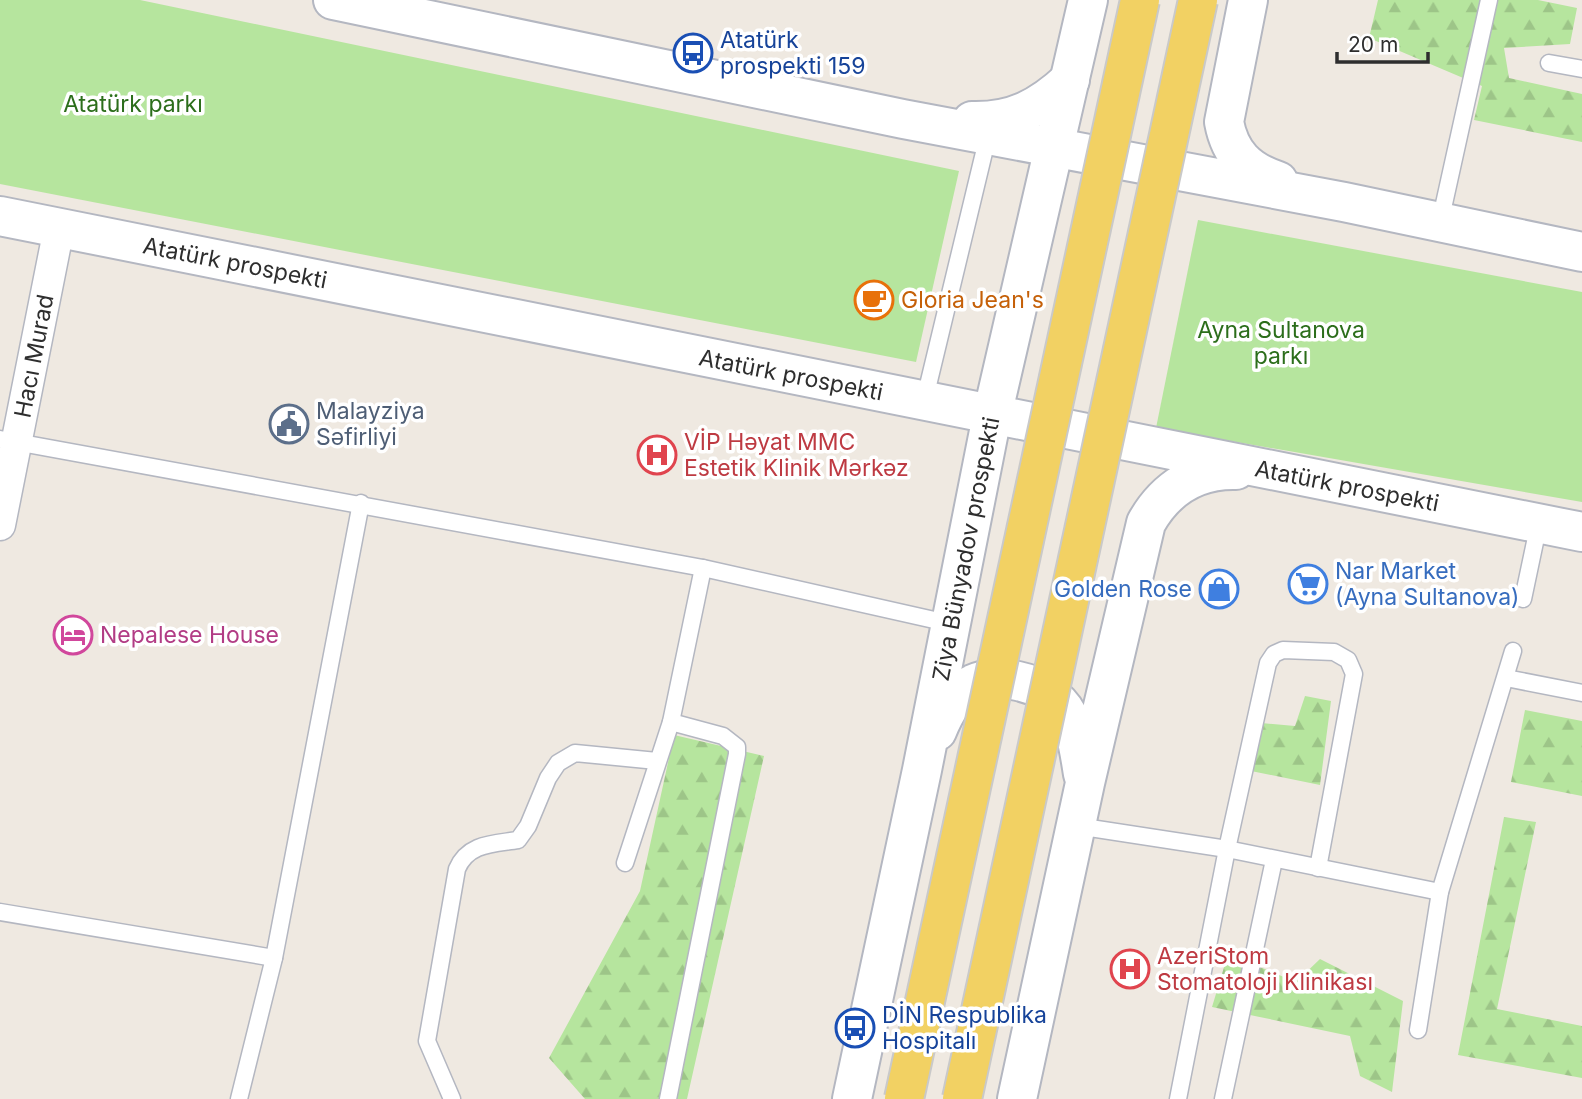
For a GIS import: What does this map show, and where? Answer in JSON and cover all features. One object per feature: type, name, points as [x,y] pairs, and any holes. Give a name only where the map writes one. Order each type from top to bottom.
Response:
[{"type":"main road","points":[[333,0],[903,119],[1344,202],[1582,252]]},
{"type":"main road","name":"Ziya Bünyadov prospekti","points":[[852,1099],[952,624],[992,416],[1088,0]]},
{"type":"main road","points":[[904,1099],[1140,0]]},
{"type":"main road","points":[[962,1099],[1198,0]]},
{"type":"main road","points":[[1248,0],[1225,108],[1227,138],[1237,157],[1252,170],[1344,202]]},
{"type":"main road","points":[[903,119],[998,122],[1028,113],[1070,80]]},
{"type":"main road","name":"Atatürk prospekti","points":[[0,216],[1582,532]]},
{"type":"main road","points":[[1017,1099],[1139,543],[1157,503],[1200,474],[1218,470],[1273,471]]},
{"type":"main road","points":[[922,770],[938,727],[953,700],[971,684],[990,679],[1015,681],[1040,688],[1059,702],[1070,719],[1077,740],[1085,783]]},
{"type":"street","name":"Hacı Murad","points":[[0,525],[9,441],[59,228]]},
{"type":"lane","points":[[1440,222],[1489,0]]},
{"type":"lane","points":[[1549,63],[1582,69]]},
{"type":"lane","points":[[924,402],[988,135]]},
{"type":"lane","points":[[9,441],[361,503],[703,568],[952,624]]},
{"type":"lane","points":[[240,1099],[274,958],[361,503]]},
{"type":"lane","points":[[1523,598],[1539,523]]},
{"type":"lane","points":[[625,863],[671,722],[703,568]]},
{"type":"lane","points":[[1178,1099],[1227,849],[1268,663],[1274,654],[1283,650],[1334,652],[1348,660],[1354,674],[1318,868]]},
{"type":"lane","points":[[1418,1030],[1440,892],[1513,651]]},
{"type":"lane","points":[[1506,678],[1582,693]]},
{"type":"lane","points":[[667,1099],[737,754],[734,744],[723,736],[671,722]]},
{"type":"lane","points":[[453,1099],[427,1041],[457,869],[463,855],[478,846],[518,840],[528,826],[548,778],[558,763],[575,753],[657,761]]},
{"type":"lane","points":[[1077,826],[1227,849],[1440,892]]},
{"type":"lane","points":[[1223,1099],[1274,860]]},
{"type":"lane","points":[[0,912],[274,958]]},
{"type":"green space","name":"Atatürk parkı","points":[[0,0],[140,0],[959,171],[916,362],[0,184]]},
{"type":"green space","points":[[1378,0],[1538,0],[1577,8],[1570,44],[1504,48],[1509,78],[1582,94],[1582,142],[1474,120],[1482,86],[1369,38]]},
{"type":"green space","name":"Ayna Sultanova parkı","points":[[1198,220],[1582,292],[1582,502],[1156,428]]},
{"type":"green space","points":[[1305,696],[1331,701],[1320,785],[1251,771],[1261,723],[1295,726]]},
{"type":"green space","points":[[1525,710],[1582,721],[1582,796],[1511,782]]},
{"type":"green space","points":[[674,735],[764,756],[687,1099],[585,1099],[549,1058],[640,891]]},
{"type":"green space","points":[[1504,817],[1536,822],[1497,1009],[1582,1026],[1582,1078],[1458,1055]]},
{"type":"green space","points":[[1228,954],[1296,982],[1320,959],[1403,1001],[1392,1092],[1360,1076],[1350,1036],[1212,1007]]},
{"type":"place","name":"Atatürk prospekti 159","points":[[693,53]]},
{"type":"place","name":"Gloria Jean's","points":[[874,300]]},
{"type":"place","name":"Malayziya Səfirliyi","points":[[289,424]]},
{"type":"place","name":"VİP Həyat MMC Estetik Klinik Mərkəz","points":[[657,455]]},
{"type":"place","name":"Nar Market (Ayna Sultanova)","points":[[1308,584]]},
{"type":"place","name":"Golden Rose","points":[[1219,589]]},
{"type":"place","name":"Nepalese House","points":[[73,635]]},
{"type":"place","name":"AzeriStom Stomatoloji Klinikası","points":[[1130,969]]},
{"type":"place","name":"DİN Respublika Hospitalı","points":[[855,1028]]}]
